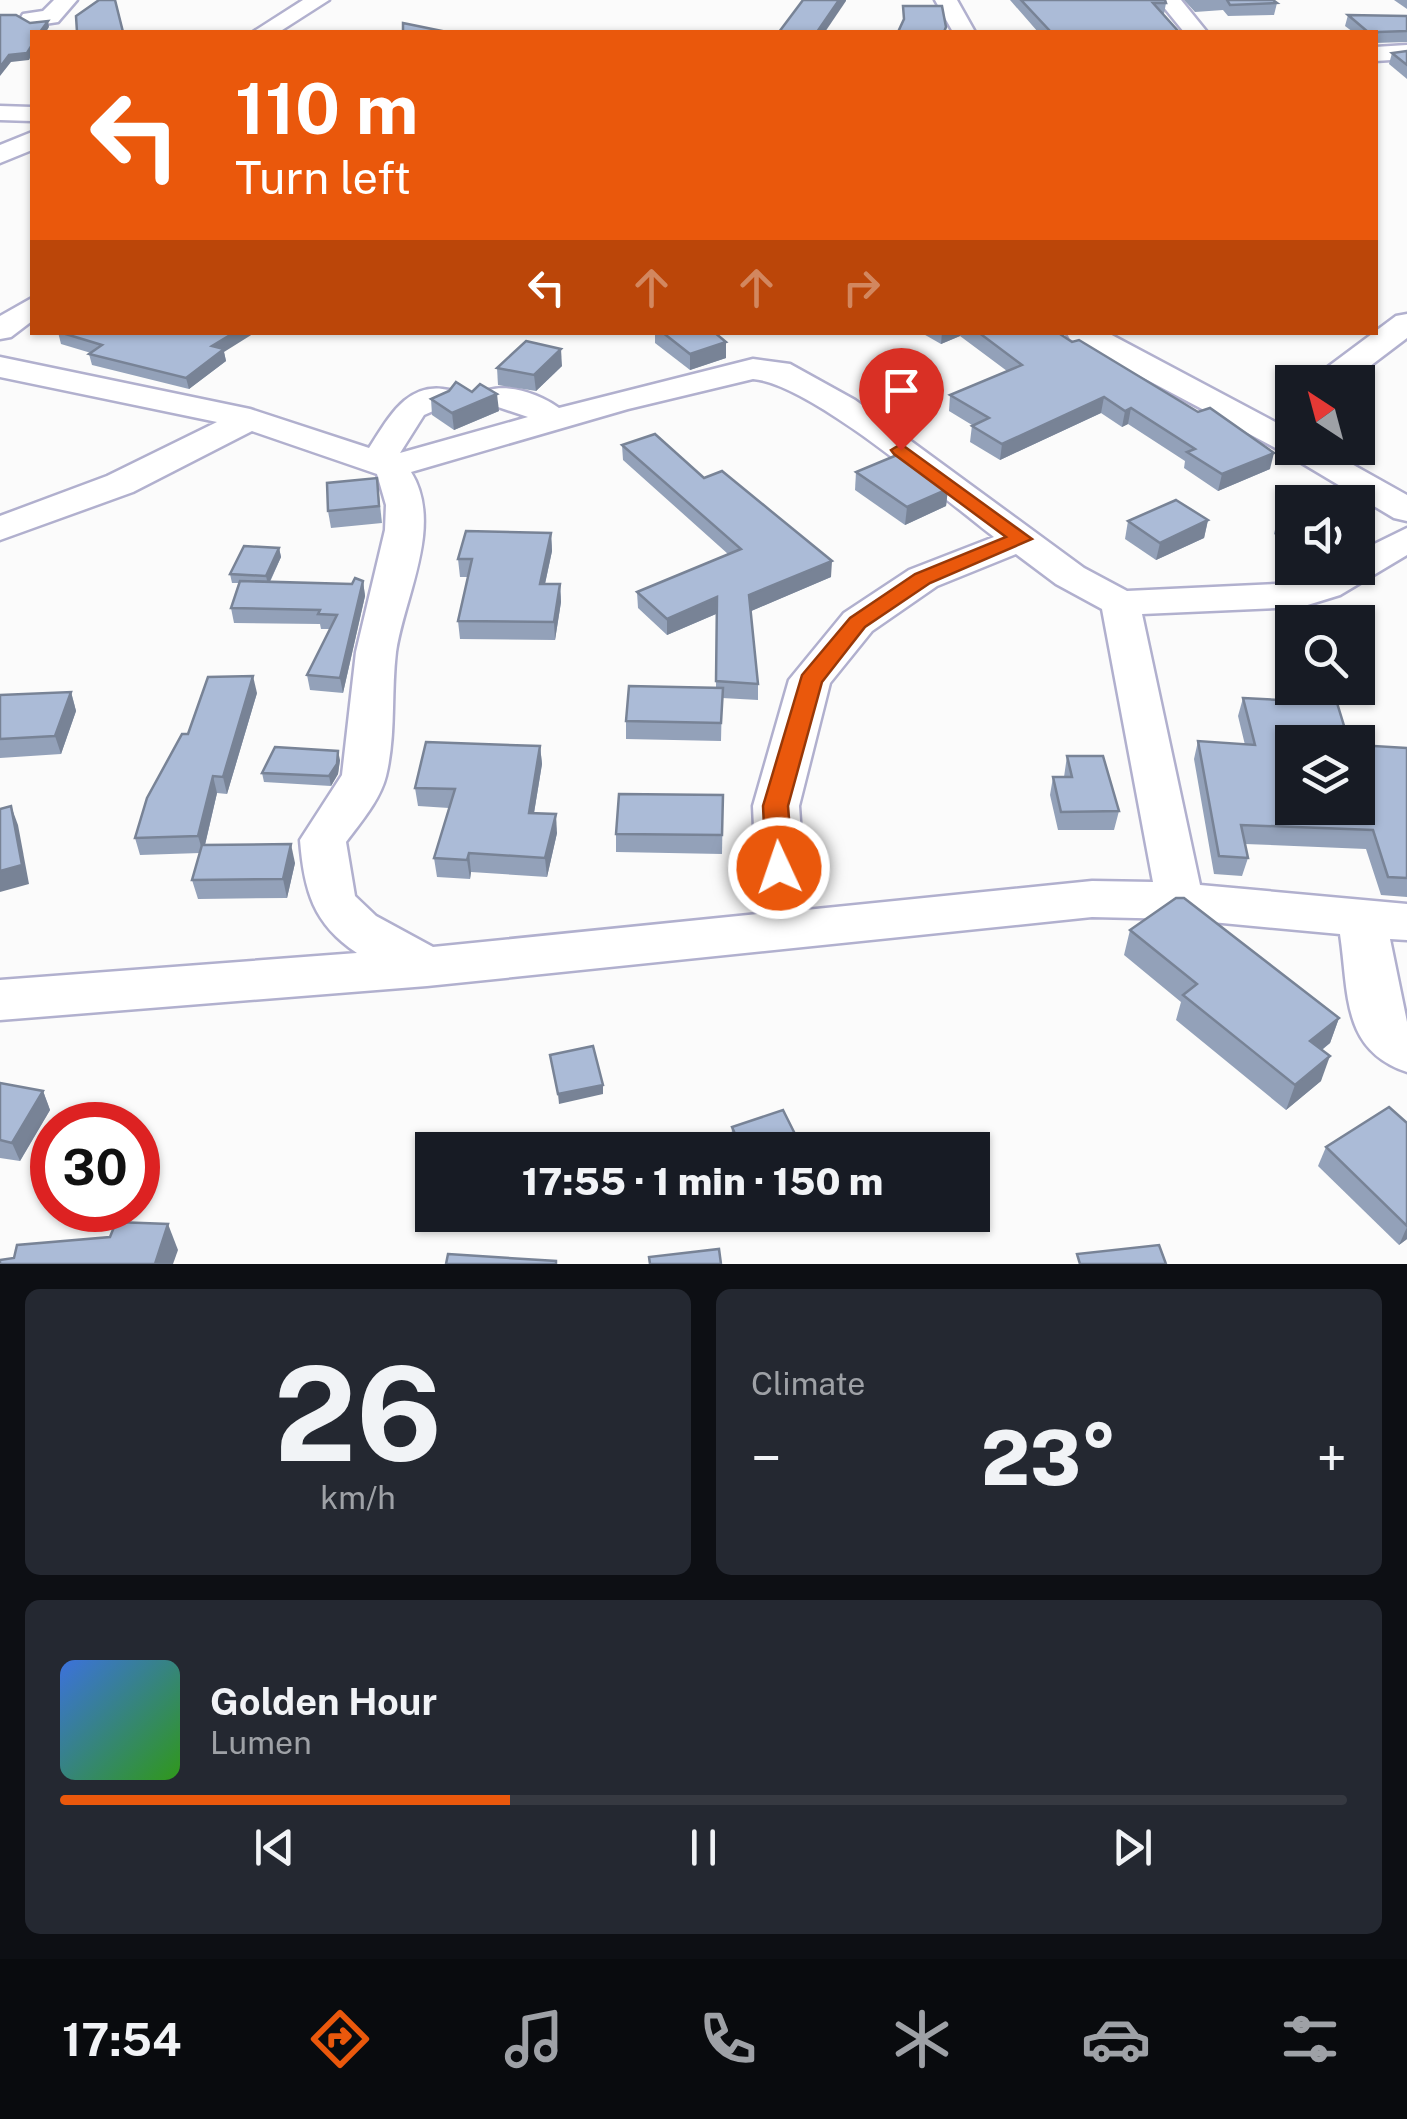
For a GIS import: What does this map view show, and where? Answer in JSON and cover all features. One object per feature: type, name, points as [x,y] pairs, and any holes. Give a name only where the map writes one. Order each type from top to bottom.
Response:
[{"type":"street","points":[[31,19],[50,17],[66,0]]},
{"type":"street","points":[[267,30],[318,0]]},
{"type":"street","points":[[946,0],[963,30]]},
{"type":"street","points":[[1169,0],[1194,30]]},
{"type":"street","points":[[1378,54],[1407,52]]},
{"type":"street","points":[[0,113],[30,114]]},
{"type":"street","points":[[0,156],[30,141]]},
{"type":"street","points":[[0,330],[30,308]]},
{"type":"street","points":[[1348,365],[1385,332]]},
{"type":"street","points":[[1087,335],[1275,427]]},
{"type":"street","points":[[0,367],[250,419],[384,464],[404,487],[402,544],[377,648],[364,778],[322,840],[330,893],[340,912],[360,930],[427,967]]},
{"type":"street","points":[[384,464],[704,380],[753,369],[773,370],[843,407],[1070,576],[1120,603],[1301,595],[1326,587],[1407,539]]},
{"type":"street","points":[[384,464],[412,408],[437,397]]},
{"type":"street","points":[[501,397],[535,406],[553,419]]},
{"type":"street","points":[[0,529],[120,484],[250,419]]},
{"type":"street","points":[[1337,465],[1407,510]]},
{"type":"street","points":[[783,930],[776,806],[810,680],[858,622],[922,578],[1022,539]]},
{"type":"street","points":[[1120,603],[1180,901]]},
{"type":"street","points":[[0,1000],[427,967],[1092,899],[1180,901],[1385,921],[1382,1031],[1407,1051]]},
{"type":"building","points":[[99,0],[115,0],[122,30],[77,30],[76,16]]},
{"type":"building","points":[[803,0],[839,0],[818,30],[780,30]]},
{"type":"building","points":[[1021,0],[1165,0],[1166,3],[1153,3],[1177,30],[1049,30]]},
{"type":"building","points":[[1227,0],[1273,0],[1277,3],[1230,5]]},
{"type":"building","points":[[903,6],[942,6],[946,27],[899,30],[904,19]]},
{"type":"building","points":[[0,15],[16,15],[30,23],[48,21],[41,30],[30,30],[27,53],[9,55],[0,67]]},
{"type":"building","points":[[1348,15],[1407,16],[1407,31],[1366,30]]},
{"type":"building","points":[[403,23],[437,30],[403,30]]},
{"type":"building","points":[[1407,51],[1407,65],[1392,53]]},
{"type":"building","points":[[69,335],[230,335],[212,346],[224,349],[186,378],[89,354],[102,345]]},
{"type":"building","points":[[666,335],[718,335],[726,342],[690,354]]},
{"type":"building","points":[[982,335],[1062,335],[1072,342],[1079,340],[1198,412],[1210,408],[1274,453],[1222,474],[1187,452],[1195,449],[1131,408],[1125,411],[1104,397],[1002,444],[972,426],[989,418],[950,395],[1022,365]]},
{"type":"building","points":[[526,341],[561,349],[534,375],[497,368]]},
{"type":"building","points":[[456,382],[472,392],[480,384],[497,394],[452,413],[431,399],[449,391]]},
{"type":"building","points":[[655,434],[704,478],[722,471],[832,561],[749,595],[758,684],[716,681],[717,597],[667,619],[637,592],[741,549],[622,445]]},
{"type":"building","points":[[897,455],[948,489],[907,507],[856,472]]},
{"type":"building","points":[[377,478],[379,506],[328,511],[327,483]]},
{"type":"building","points":[[1176,500],[1208,520],[1160,543],[1128,521]]},
{"type":"building","points":[[466,531],[551,533],[540,584],[560,584],[554,622],[458,621],[472,559],[458,559]]},
{"type":"building","points":[[244,546],[279,548],[266,576],[230,574]]},
{"type":"building","points":[[355,578],[363,581],[340,678],[307,675],[337,615],[318,614],[320,610],[231,608],[240,581],[352,584]]},
{"type":"building","points":[[253,676],[223,777],[213,776],[198,836],[135,838],[147,798],[182,734],[188,734],[208,677]]},
{"type":"building","points":[[629,686],[723,688],[721,723],[626,721]]},
{"type":"building","points":[[71,692],[55,736],[0,739],[0,695]]},
{"type":"building","points":[[1243,698],[1275,700],[1275,705],[1338,705],[1344,725],[1275,725],[1275,825],[1375,825],[1375,746],[1407,748],[1407,878],[1388,877],[1373,830],[1241,825],[1248,858],[1219,856],[1198,741],[1255,745]]},
{"type":"building","points":[[426,742],[540,746],[529,813],[556,814],[545,858],[469,853],[467,860],[434,858],[455,789],[415,788]]},
{"type":"building","points":[[275,747],[338,751],[337,764],[329,776],[262,773]]},
{"type":"building","points":[[1067,756],[1103,756],[1119,811],[1061,812],[1053,777],[1072,777]]},
{"type":"building","points":[[619,794],[723,795],[722,835],[616,834]]},
{"type":"building","points":[[11,806],[22,865],[0,871],[0,809]]},
{"type":"building","points":[[291,844],[283,879],[192,880],[202,845]]},
{"type":"building","points":[[1176,898],[1184,898],[1339,1018],[1310,1041],[1330,1056],[1295,1085],[1183,995],[1197,984],[1130,930]]},
{"type":"building","points":[[593,1046],[603,1085],[558,1094],[550,1055]]},
{"type":"building","points":[[0,1083],[43,1091],[36,1102],[30,1102],[30,1113],[12,1143],[0,1140]]},
{"type":"building","points":[[1389,1107],[1407,1123],[1407,1226],[1326,1147]]},
{"type":"building","points":[[783,1110],[794,1132],[734,1132],[732,1127]]},
{"type":"building","points":[[160,1224],[168,1224],[155,1264],[0,1264],[0,1260],[14,1258],[17,1245],[110,1237],[112,1232],[160,1232]]},
{"type":"building","points":[[1159,1245],[1166,1264],[1080,1264],[1077,1254]]},
{"type":"building","points":[[719,1249],[721,1264],[650,1264],[649,1257]]},
{"type":"building","points":[[448,1254],[556,1261],[556,1264],[446,1264]]},
{"type":"route","points":[[779,868],[776,806],[810,680],[858,622],[922,578],[1022,539],[901,450]]}]
